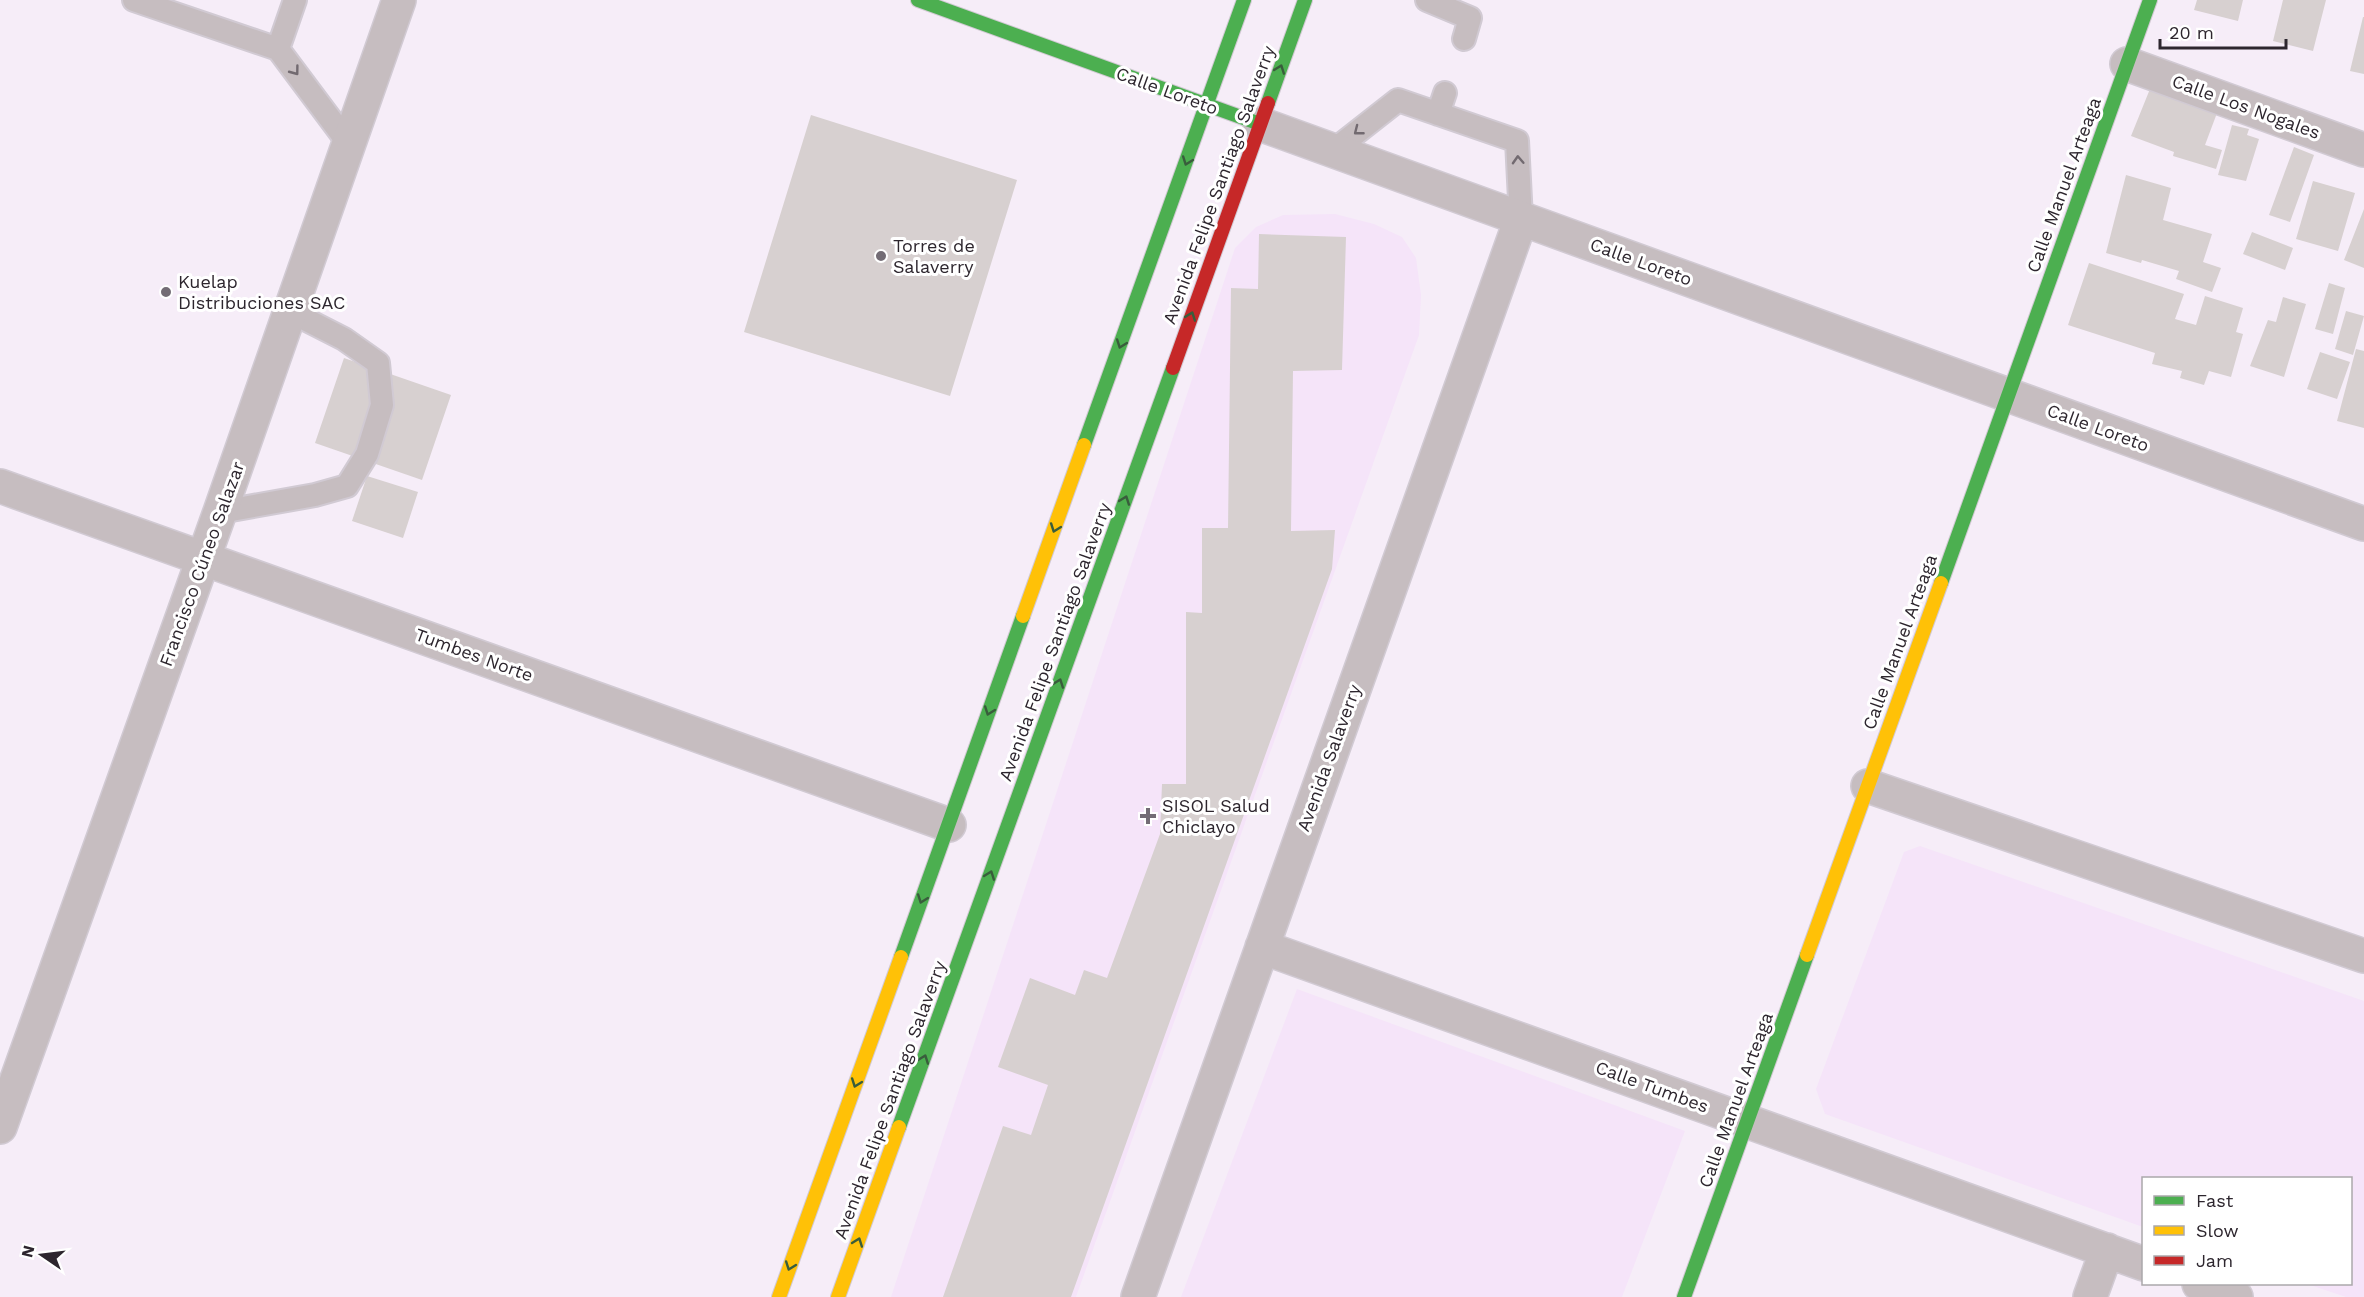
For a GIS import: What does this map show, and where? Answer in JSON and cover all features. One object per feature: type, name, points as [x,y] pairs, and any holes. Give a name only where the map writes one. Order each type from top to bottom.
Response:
[{"type":"main road","name":"Calle Loreto","points":[[918,0],[1260,124]]},
{"type":"main road","name":"Avenida Felipe Santiago Salaverry","points":[[779,1297],[1244,0]]},
{"type":"main road","name":"Avenida Felipe Santiago Salaverry","points":[[838,1297],[1305,0]]},
{"type":"main road","name":"Calle Manuel Arteaga","points":[[1684,1297],[2150,0]]},
{"type":"street","name":"Francisco Cúneo Salazar","points":[[0,1126],[204,559],[399,0]]},
{"type":"street","name":"Calle Los Nogales","points":[[2127,64],[2364,150]]},
{"type":"street","name":"Calle Loreto","points":[[1260,124],[2364,524]]},
{"type":"street","name":"Avenida Salaverry","points":[[1138,1297],[1521,219]]},
{"type":"street","name":"Tumbes Norte","points":[[0,486],[949,825]]},
{"type":"street","points":[[1868,786],[2364,957]]},
{"type":"street","name":"Calle Tumbes","points":[[1262,947],[2142,1263]]},
{"type":"street","points":[[2090,1297],[2107,1251]]},
{"type":"street","points":[[2202,1285],[2236,1297]]},
{"type":"lane","points":[[134,0],[278,49],[349,144]]},
{"type":"lane","points":[[278,49],[295,0]]},
{"type":"lane","points":[[1427,0],[1470,18],[1464,39]]},
{"type":"lane","points":[[1333,151],[1398,100],[1442,104],[1517,141],[1521,219]]},
{"type":"lane","points":[[220,512],[315,495],[347,486],[367,454],[382,405],[378,363],[344,339],[291,312]]},
{"type":"shaded area","name":"SISOL Salud Chiclayo","points":[[1335,214],[1374,224],[1402,237],[1416,258],[1421,295],[1419,335],[1076,1297],[891,1297],[1235,248],[1256,227],[1283,215]]},
{"type":"shaded area","points":[[1920,846],[2364,1001],[2364,1297],[2346,1297],[2310,1285],[2352,1285],[2352,1177],[2142,1177],[2142,1227],[1825,1114],[1816,1089],[1904,852]]},
{"type":"shaded area","points":[[1297,989],[1685,1131],[1622,1297],[1181,1297]]},
{"type":"building","points":[[2197,0],[2243,0],[2238,21],[2194,10]]},
{"type":"building","points":[[2283,0],[2326,0],[2313,51],[2273,41]]},
{"type":"building","points":[[2364,17],[2364,74],[2350,71]]},
{"type":"building","points":[[2154,79],[2220,105],[2205,145],[2222,150],[2216,169],[2173,156],[2174,152],[2131,136]]},
{"type":"building","name":"Torres de Salaverry","points":[[811,115],[1017,180],[950,396],[744,332]]},
{"type":"building","points":[[2232,125],[2249,129],[2247,135],[2259,139],[2246,181],[2218,175]]},
{"type":"building","points":[[2294,147],[2314,155],[2290,222],[2269,215]]},
{"type":"building","points":[[2126,175],[2171,188],[2163,220],[2212,234],[2203,262],[2221,268],[2212,292],[2176,279],[2179,271],[2142,260],[2141,263],[2106,253]]},
{"type":"building","points":[[2313,181],[2355,193],[2338,251],[2296,239]]},
{"type":"building","points":[[2364,209],[2364,268],[2344,260]]},
{"type":"building","points":[[2252,232],[2293,248],[2285,270],[2243,254]]},
{"type":"building","points":[[1259,234],[1346,237],[1342,370],[1293,371],[1291,531],[1335,530],[1332,569],[1071,1297],[943,1297],[1003,1126],[1031,1135],[1048,1085],[998,1067],[1030,978],[1075,995],[1084,970],[1107,978],[1160,834],[1162,784],[1186,784],[1186,612],[1202,613],[1202,528],[1228,528],[1231,288],[1258,289]]},
{"type":"building","points":[[2089,263],[2184,294],[2175,319],[2196,325],[2205,296],[2243,308],[2236,332],[2243,334],[2231,377],[2209,371],[2204,385],[2180,378],[2182,371],[2152,364],[2155,353],[2068,325]]},
{"type":"building","points":[[2329,283],[2345,288],[2333,334],[2315,329]]},
{"type":"building","points":[[2283,297],[2306,304],[2284,377],[2250,366],[2268,320],[2276,322]]},
{"type":"building","points":[[2346,311],[2364,316],[2353,355],[2335,349]]},
{"type":"building","points":[[2356,349],[2364,351],[2364,428],[2337,421]]},
{"type":"building","points":[[2320,352],[2350,362],[2337,399],[2307,389]]},
{"type":"building","points":[[344,358],[451,395],[422,480],[315,443]]},
{"type":"building","points":[[367,476],[418,492],[403,538],[352,521]]},
{"type":"traffic: fast","points":[[918,0],[1260,124]]},
{"type":"traffic: fast","points":[[1084,445],[1244,0]]},
{"type":"traffic: fast","points":[[1268,103],[1305,0]]},
{"type":"traffic: fast","points":[[1941,583],[2150,0]]},
{"type":"traffic: fast","points":[[899,1127],[1173,368]]},
{"type":"traffic: fast","points":[[901,957],[1023,616]]},
{"type":"traffic: fast","points":[[1684,1297],[1807,955]]},
{"type":"traffic: slow","points":[[1023,616],[1084,445]]},
{"type":"traffic: slow","points":[[1807,955],[1941,583]]},
{"type":"traffic: slow","points":[[779,1297],[901,957]]},
{"type":"traffic: slow","points":[[838,1297],[899,1127]]},
{"type":"traffic: jam","points":[[1173,368],[1268,103]]},
{"type":"place","name":"Torres de Salaverry","points":[[881,256]]},
{"type":"place","name":"Kuelap Distribuciones SAC","points":[[166,292]]},
{"type":"place","name":"SISOL Salud Chiclayo","points":[[1148,816]]}]
